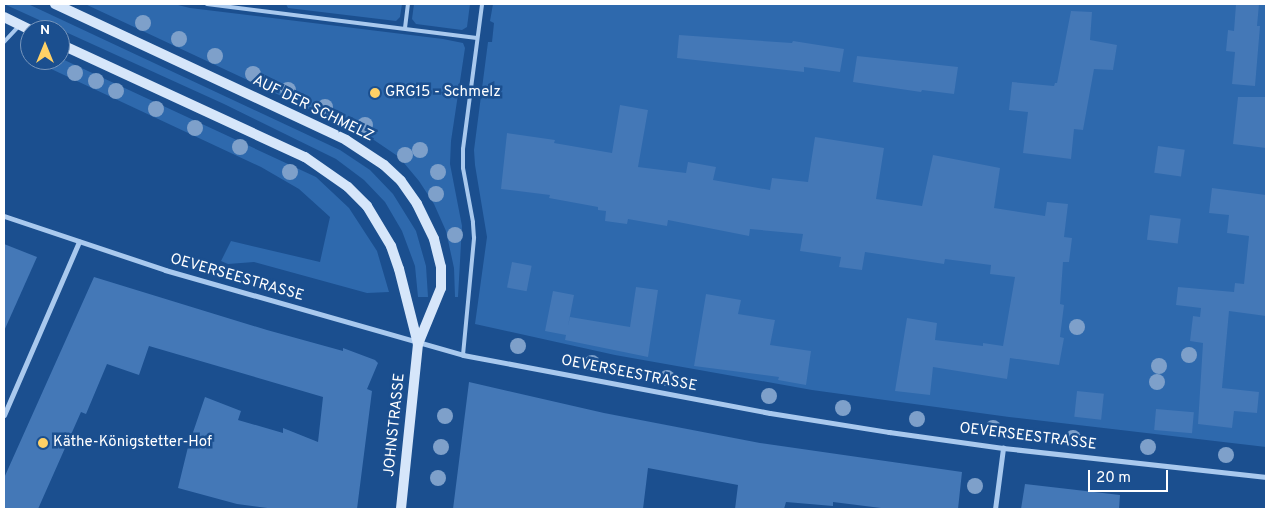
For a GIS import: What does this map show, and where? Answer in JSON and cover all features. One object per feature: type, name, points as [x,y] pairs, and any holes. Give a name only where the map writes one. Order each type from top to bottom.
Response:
[{"type":"main road","name":"AUF DER SCHMELZ","points":[[55,4],[346,140],[384,164],[402,181],[427,222],[441,267],[442,288],[418,344]]},
{"type":"main road","points":[[4,17],[20,25]]},
{"type":"main road","points":[[70,49],[305,158],[348,187],[366,206],[391,246],[399,269],[418,344]]},
{"type":"main road","name":"JOHNSTRASSE","points":[[401,509],[418,344]]},
{"type":"street","name":"OEVERSEESTRASSE","points":[[4,216],[166,270],[463,356],[770,413],[1003,448],[1266,477]]},
{"type":"street","points":[[4,415],[79,242]]},
{"type":"street","points":[[995,509],[1003,448]]},
{"type":"lane","points":[[208,4],[477,38]]},
{"type":"lane","points":[[405,28],[408,4]]},
{"type":"lane","points":[[463,356],[474,238],[463,168],[463,149],[482,4]]},
{"type":"lane","points":[[4,42],[20,25]]},
{"type":"shaded area","points":[[4,4],[28,4],[62,20],[39,20]]},
{"type":"shaded area","name":"GRG15 - Schmelz","points":[[85,4],[174,4],[190,8],[463,43],[465,48],[451,141],[450,164],[462,226],[458,297],[455,297],[454,268],[446,231],[434,204],[419,181],[399,157],[371,138]]},
{"type":"shaded area","points":[[286,4],[402,4],[400,17],[396,21],[288,8]]},
{"type":"shaded area","points":[[414,4],[470,4],[467,27],[462,30],[416,24],[412,19]]},
{"type":"shaded area","points":[[493,4],[1266,4],[1266,447],[1009,417],[812,390],[615,355],[475,324],[487,237],[474,150],[488,42],[492,42],[494,23],[490,21]]},
{"type":"shaded area","points":[[70,24],[340,150],[370,170],[393,194],[416,231],[426,266],[428,297],[418,297],[415,266],[402,231],[385,202],[364,180],[336,159],[224,104],[70,34]]},
{"type":"shaded area","points":[[70,63],[316,177],[349,208],[377,251],[389,292],[367,293],[254,262],[228,264],[221,261],[231,241],[320,262],[330,217],[299,189],[261,167],[53,70],[70,70]]},
{"type":"building","points":[[1236,4],[1259,4],[1257,26],[1260,26],[1255,86],[1232,84],[1235,52],[1226,51],[1228,30],[1234,31]]},
{"type":"building","points":[[1071,11],[1092,12],[1090,40],[1117,45],[1113,70],[1094,69],[1083,130],[1074,129],[1071,159],[1023,153],[1028,112],[1009,110],[1012,82],[1054,86],[1057,83]]},
{"type":"building","points":[[679,35],[792,43],[793,41],[844,49],[840,72],[804,67],[804,72],[677,58]]},
{"type":"building","points":[[857,56],[958,67],[954,94],[922,90],[921,92],[853,82]]},
{"type":"building","points":[[1238,97],[1266,97],[1266,148],[1233,144]]},
{"type":"building","points":[[620,105],[648,110],[638,167],[686,173],[688,162],[716,167],[713,180],[770,190],[772,178],[808,182],[815,137],[884,148],[876,199],[922,206],[933,155],[1000,168],[994,208],[1045,216],[1047,202],[1068,204],[1064,237],[1072,238],[1069,262],[1063,262],[1060,304],[1064,305],[1060,337],[1064,338],[1059,365],[1010,358],[1007,379],[933,367],[930,395],[895,391],[907,318],[937,323],[935,340],[983,346],[983,343],[1003,346],[1015,277],[990,274],[991,265],[945,259],[944,264],[865,252],[862,270],[839,267],[841,257],[800,251],[803,234],[750,229],[749,236],[668,220],[667,226],[628,219],[627,224],[605,221],[606,211],[598,210],[598,207],[549,198],[550,195],[501,189],[507,133],[555,140],[554,143],[612,153]]},
{"type":"building","points":[[1158,146],[1185,150],[1181,176],[1154,173]]},
{"type":"building","points":[[1212,188],[1266,195],[1266,316],[1229,311],[1222,388],[1259,392],[1257,413],[1234,411],[1232,428],[1198,424],[1203,343],[1190,341],[1193,316],[1200,317],[1201,308],[1176,305],[1178,287],[1234,292],[1235,283],[1244,284],[1249,236],[1227,233],[1229,215],[1209,213]]},
{"type":"building","points":[[1150,215],[1181,219],[1178,244],[1147,240]]},
{"type":"building","points":[[4,244],[37,257],[4,331]]},
{"type":"building","points":[[512,262],[532,266],[527,291],[507,288]]},
{"type":"building","points":[[94,277],[267,330],[343,351],[343,348],[375,360],[378,363],[367,389],[372,391],[357,509],[275,509],[237,504],[178,488],[188,447],[205,397],[241,411],[238,420],[283,433],[283,428],[318,442],[323,397],[149,346],[139,375],[107,364],[86,414],[81,412],[38,509],[4,509],[4,478]]},
{"type":"building","points":[[636,287],[658,290],[648,357],[565,340],[566,335],[545,331],[553,291],[574,295],[568,326],[570,317],[630,327]]},
{"type":"building","points":[[706,294],[741,300],[738,314],[775,320],[770,345],[811,351],[806,385],[778,380],[779,377],[694,366]]},
{"type":"building","points":[[469,382],[604,413],[760,443],[962,472],[958,509],[889,509],[833,502],[833,506],[786,502],[784,509],[735,509],[738,485],[648,468],[643,509],[453,509]]},
{"type":"building","points":[[1077,391],[1104,394],[1101,420],[1074,417]]},
{"type":"building","points":[[1156,409],[1194,412],[1192,433],[1154,430]]},
{"type":"building","points":[[1025,484],[1120,495],[1119,509],[1021,509]]},
{"type":"place","name":"GRG15 - Schmelz","points":[[375,93]]},
{"type":"place","name":"Käthe-Königstetter-Hof","points":[[43,443]]}]
